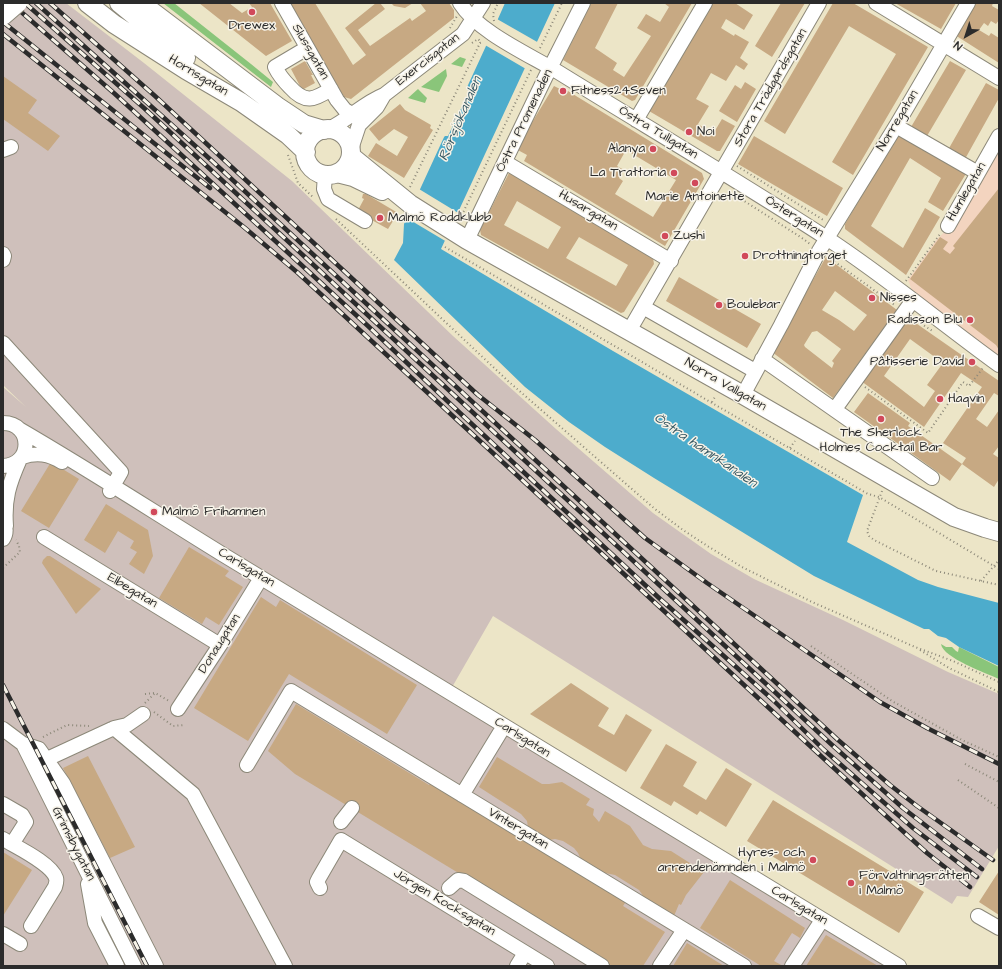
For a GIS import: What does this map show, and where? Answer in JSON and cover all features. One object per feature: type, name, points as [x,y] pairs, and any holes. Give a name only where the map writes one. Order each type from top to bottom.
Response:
[{"type":"main road","points":[[3,16],[18,3]]},
{"type":"main road","name":"Hornsgatan","points":[[88,3],[114,24],[186,70],[242,102],[288,134],[306,152],[307,160],[310,166],[317,172],[353,177],[410,196]]},
{"type":"main road","points":[[119,3],[242,102]]},
{"type":"main road","name":"Hornsgatan","points":[[141,3],[277,106],[304,124],[340,133],[349,142],[351,152],[410,196]]},
{"type":"main road","points":[[306,152],[307,143],[312,136],[326,129]]},
{"type":"main road","points":[[331,174],[346,166],[351,152]]},
{"type":"main road","name":"Norra Vallgatan","points":[[410,196],[456,234],[743,395],[954,517],[999,532]]},
{"type":"street","name":"Slussgatan","points":[[282,3],[334,95],[345,110],[352,114]]},
{"type":"street","points":[[460,3],[473,19],[490,32]]},
{"type":"street","name":"Exercisgatan","points":[[326,129],[352,114],[371,100],[384,95],[463,34],[483,3]]},
{"type":"street","name":"Östra Promenaden","points":[[456,234],[505,162],[550,67],[583,3]]},
{"type":"street","points":[[636,120],[705,3]]},
{"type":"street","name":"Stora Trädgårdsgatan","points":[[722,172],[819,3]]},
{"type":"street","points":[[876,3],[999,78]]},
{"type":"street","name":"Norregatan","points":[[826,238],[896,126],[968,3]]},
{"type":"street","name":"Östra Tullgatan","points":[[490,32],[722,172]]},
{"type":"street","points":[[307,48],[275,67],[279,75],[301,98],[311,99],[320,96],[334,95]]},
{"type":"street","name":"Exercisgatan","points":[[351,152],[358,125],[377,107],[384,95]]},
{"type":"street","points":[[896,126],[978,173]]},
{"type":"street","name":"Humlegatan","points":[[948,226],[999,136]]},
{"type":"street","name":"Husargatan","points":[[505,162],[671,261]]},
{"type":"street","points":[[629,331],[722,172]]},
{"type":"street","name":"Östergatan","points":[[722,172],[826,238],[913,300],[993,367]]},
{"type":"street","points":[[331,174],[324,189],[324,200],[332,202],[365,221]]},
{"type":"street","points":[[743,395],[826,238]]},
{"type":"street","points":[[3,254],[3,260]]},
{"type":"street","points":[[835,410],[913,300]]},
{"type":"street","name":"Norra Vallgatan","points":[[643,307],[759,365],[835,410],[932,478]]},
{"type":"street","points":[[3,343],[121,472],[111,489]]},
{"type":"street","points":[[4,528],[8,488],[25,450],[26,443],[23,434],[9,424]]},
{"type":"street","name":"Carlsgatan","points":[[9,424],[55,449],[111,489]]},
{"type":"street","name":"Carlsgatan","points":[[3,466],[12,464],[21,458],[38,454],[48,456],[147,508],[899,966]]},
{"type":"street","name":"Elbegatan","points":[[44,538],[220,645]]},
{"type":"street","name":"Donaugatan","points":[[178,709],[220,645],[261,578]]},
{"type":"street","name":"Vintergatan","points":[[247,765],[291,691],[744,966]]},
{"type":"street","points":[[46,760],[114,728],[127,725],[144,709]]},
{"type":"street","points":[[462,795],[504,726]]},
{"type":"street","points":[[114,728],[193,794],[285,966]]},
{"type":"street","name":"Grimsbygatan","points":[[3,729],[23,744],[134,966]]},
{"type":"street","points":[[23,744],[39,749],[63,783],[156,966]]},
{"type":"street","points":[[3,804],[22,816],[26,822],[8,841],[45,865],[53,873],[57,881],[55,887],[31,926]]},
{"type":"street","points":[[341,822],[352,808]]},
{"type":"street","name":"Jörgen Kocksgatan","points":[[320,888],[317,882],[341,840],[547,966]]},
{"type":"street","points":[[85,868],[95,923],[116,966]]},
{"type":"street","name":"Jörgen Kocksgatan","points":[[449,888],[458,880],[464,881],[602,966]]},
{"type":"street","points":[[978,916],[999,928]]},
{"type":"street","points":[[792,966],[822,920]]},
{"type":"street","points":[[660,966],[684,930]]},
{"type":"street","points":[[3,934],[20,944]]},
{"type":"street","points":[[517,966],[525,953]]},
{"type":"path","points":[[410,196],[480,43],[490,32],[493,14],[498,3]]},
{"type":"path","points":[[562,3],[461,217],[456,234],[790,448],[868,494],[879,496],[999,569]]},
{"type":"path","points":[[288,155],[298,182],[324,200],[508,381],[655,509],[709,547],[749,571],[812,602],[915,647],[953,661],[999,682]]},
{"type":"path","points":[[738,197],[802,238],[935,333]]},
{"type":"path","points":[[899,290],[937,237],[948,226]]},
{"type":"path","points":[[856,381],[928,433],[964,382],[970,386],[984,367],[993,367]]},
{"type":"path","points":[[790,448],[798,436]]},
{"type":"path","points":[[884,486],[867,531],[868,536],[936,571],[999,585]]},
{"type":"path","points":[[981,581],[999,560]]},
{"type":"path","points":[[811,646],[892,701],[962,740],[999,757]]},
{"type":"path","points":[[915,647],[949,668],[999,692]]},
{"type":"path","points":[[155,693],[144,709],[173,726],[184,725]]},
{"type":"path","points":[[145,694],[155,693],[173,704],[178,709]]},
{"type":"path","points":[[23,744],[38,740],[66,725],[90,726]]},
{"type":"path","points":[[965,764],[999,782]]},
{"type":"path","points":[[958,780],[999,808]]},
{"type":"shaded area","points":[[3,3],[66,3],[144,63],[292,181],[453,336],[556,429],[653,513],[711,554],[754,579],[843,620],[948,672],[999,694],[999,846],[968,897],[957,896],[952,904],[493,616],[451,689],[892,966],[3,966],[3,387],[26,407],[3,385]]},
{"type":"shaded area","points":[[999,141],[999,356],[914,296],[908,280],[937,239],[950,227]]},
{"type":"green space","points":[[163,3],[174,3],[273,82],[271,87]]},
{"type":"green space","points":[[460,57],[466,59],[462,67],[451,64]]},
{"type":"green space","points":[[446,69],[447,76],[439,92],[421,87]]},
{"type":"green space","points":[[418,89],[427,98],[425,103],[408,98]]},
{"type":"green space","points":[[941,644],[946,647],[952,647],[958,652],[959,647],[999,667],[999,679],[957,660],[949,655]]},
{"type":"water","points":[[505,3],[555,3],[441,249],[613,351],[863,495],[847,542],[918,580],[938,587],[999,603],[999,666],[959,647],[946,638],[938,636],[929,629],[924,629],[814,576],[605,447],[569,422],[525,387],[394,260],[403,243],[404,224]]},
{"type":"pier","points":[[497,19],[539,43],[526,69],[485,45]]},
{"type":"pier","points":[[466,87],[469,92],[448,136],[442,138]]},
{"type":"pier","points":[[419,189],[460,214],[447,242],[405,217]]},
{"type":"building","points":[[199,3],[229,3],[242,13],[252,7],[249,3],[270,3],[292,41],[266,56]]},
{"type":"building","points":[[289,3],[315,3],[353,65],[366,55],[345,28],[376,3],[380,3],[385,9],[358,30],[370,46],[410,18],[412,21],[426,11],[420,3],[449,3],[454,10],[454,18],[351,99],[344,97]]},
{"type":"building","points":[[391,3],[413,3],[405,8],[394,6]]},
{"type":"building","points":[[591,3],[618,3],[595,48],[617,63],[613,70],[624,77],[651,36],[637,28],[646,14],[660,22],[669,7],[664,3],[692,3],[635,100],[632,101],[563,60]]},
{"type":"building","points":[[713,3],[735,3],[753,15],[744,30],[726,19],[721,28],[734,36],[735,34],[749,42],[740,58],[748,64],[744,70],[736,65],[726,81],[711,73],[696,99],[709,106],[698,124],[713,134],[722,119],[735,126],[720,151],[717,151],[649,111]]},
{"type":"building","points":[[781,3],[805,3],[772,57],[755,46]]},
{"type":"building","points":[[833,3],[853,3],[928,47],[853,175],[832,162],[896,54],[849,26],[785,134],[764,121]]},
{"type":"building","points":[[895,3],[956,3],[941,29]]},
{"type":"building","points":[[974,3],[993,3],[992,6],[999,10],[999,20],[996,24],[991,21],[988,26],[984,23],[979,30],[989,36],[991,33],[999,38],[999,63],[955,35]]},
{"type":"building","points":[[305,61],[313,75],[311,75],[315,83],[302,90],[291,69]]},
{"type":"building","points":[[950,61],[966,70],[927,136],[911,127]]},
{"type":"building","points":[[3,76],[37,100],[28,113],[60,136],[48,151],[3,119]]},
{"type":"building","points":[[745,82],[756,89],[737,122],[719,111],[735,85],[741,89]]},
{"type":"building","points":[[986,83],[999,90],[999,98],[965,159],[948,150]]},
{"type":"building","points":[[554,86],[562,90],[563,88],[702,173],[704,179],[665,246],[524,161],[527,155],[516,149]],"holes":[[[626,150],[676,180],[653,217],[615,194],[623,181],[619,178],[624,170],[617,166]]]},
{"type":"building","points":[[400,104],[405,110],[431,125],[430,128],[433,130],[404,178],[368,156],[376,143],[397,156],[408,137],[394,129],[379,141],[369,129]]},
{"type":"building","points":[[899,133],[967,172],[943,211],[928,202],[941,178],[910,158],[871,226],[903,248],[925,208],[940,217],[906,275],[845,229],[845,224]]},
{"type":"building","points":[[754,136],[843,188],[827,216],[738,164]]},
{"type":"building","points":[[509,173],[653,258],[654,264],[624,312],[621,313],[481,235],[480,230]],"holes":[[[517,201],[561,227],[548,249],[504,225]],[[579,237],[628,265],[616,286],[566,258]]]},
{"type":"building","points":[[999,188],[999,350],[996,345],[910,279],[940,237],[948,242],[943,249],[950,254],[955,248],[953,246]]},
{"type":"building","points":[[363,194],[366,194],[398,213],[388,229],[357,212],[364,199],[362,198]]},
{"type":"building","points":[[826,257],[897,310],[833,398],[772,352]],"holes":[[[835,291],[867,315],[854,331],[822,310]],[[817,331],[841,349],[832,361],[834,363],[832,368],[804,345],[812,332]]]},
{"type":"building","points":[[679,277],[761,324],[747,348],[666,301]]},
{"type":"building","points":[[907,317],[999,381],[999,396],[994,393],[976,419],[987,427],[999,410],[999,446],[993,454],[999,458],[999,479],[994,487],[962,464],[966,458],[943,443],[982,387],[961,373],[924,427],[861,381]],"holes":[[[910,339],[943,363],[927,385],[935,391],[924,407],[884,376]]]},
{"type":"building","points":[[868,393],[910,423],[908,426],[962,464],[950,481],[854,412]]},
{"type":"building","points":[[51,462],[79,479],[49,528],[21,511]]},
{"type":"building","points":[[106,504],[148,530],[153,556],[144,574],[129,564],[137,552],[130,548],[134,541],[118,531],[105,553],[84,540]]},
{"type":"building","points":[[189,547],[229,571],[225,576],[243,587],[219,625],[206,617],[202,624],[159,598]]},
{"type":"building","points":[[47,556],[50,556],[101,589],[76,614],[42,563]]},
{"type":"building","points":[[261,597],[276,607],[280,600],[417,685],[387,734],[289,674],[248,741],[194,708]]},
{"type":"building","points":[[571,683],[609,708],[598,726],[614,735],[626,714],[652,730],[626,772],[530,714]]},
{"type":"building","points":[[296,704],[429,785],[432,780],[627,900],[623,906],[665,932],[643,966],[612,966],[295,774],[268,751]]},
{"type":"building","points":[[666,744],[697,762],[683,786],[706,800],[726,768],[752,784],[726,827],[700,811],[697,815],[674,801],[671,806],[640,788]]},
{"type":"building","points":[[88,756],[135,847],[110,858],[63,768]]},
{"type":"building","points":[[497,757],[542,784],[562,782],[590,799],[586,805],[594,809],[593,815],[599,822],[605,811],[630,826],[643,845],[652,849],[671,851],[704,872],[686,895],[681,905],[679,904],[674,916],[644,897],[639,890],[615,875],[600,872],[581,860],[574,848],[563,841],[555,839],[549,840],[528,827],[527,821],[521,814],[479,787]]},
{"type":"building","points":[[773,800],[924,892],[899,933],[747,841]]},
{"type":"building","points":[[3,852],[32,870],[3,916]]},
{"type":"building","points":[[999,871],[999,915],[979,902]]},
{"type":"building","points":[[730,880],[805,928],[800,938],[792,933],[774,961],[783,966],[761,966],[700,928]]},
{"type":"building","points":[[826,935],[878,966],[806,966]]},
{"type":"building","points":[[687,943],[724,966],[673,966]]},
{"type":"railway","points":[[11,3],[115,94],[368,326],[658,597],[773,700],[823,749],[913,828],[977,877]]},
{"type":"railway","points":[[25,3],[144,108],[831,744],[903,808],[982,869]]},
{"type":"railway","points":[[36,3],[211,160],[837,739],[890,785],[917,806],[993,860]]},
{"type":"railway","points":[[50,3],[155,96],[478,395],[535,440],[645,538],[707,583],[880,702],[927,728],[999,764]]},
{"type":"railway","points":[[3,22],[210,188]]},
{"type":"railway","points":[[3,34],[245,228],[298,273],[874,805],[927,853],[970,887]]},
{"type":"railway","points":[[3,685],[147,966]]},
{"type":"place","name":"Drewex","points":[[252,12]]},
{"type":"place","name":"Fitness24Seven","points":[[563,91]]},
{"type":"place","name":"Noi","points":[[689,132]]},
{"type":"place","name":"Alanya","points":[[653,149]]},
{"type":"place","name":"La Trattoria","points":[[674,173]]},
{"type":"place","name":"Marie Antoinette","points":[[695,183]]},
{"type":"place","name":"Malmö Roddklubb","points":[[380,218]]},
{"type":"place","name":"Zushi","points":[[665,236]]},
{"type":"place","name":"Drottningtorget","points":[[745,256]]},
{"type":"place","name":"Nisses","points":[[872,298]]},
{"type":"place","name":"Boulebar","points":[[719,305]]},
{"type":"place","name":"Radisson Blu","points":[[970,320]]},
{"type":"place","name":"Pâtisserie David","points":[[972,362]]},
{"type":"place","name":"Haqvin","points":[[940,399]]},
{"type":"place","name":"The Sherlock Holmes Cocktail Bar","points":[[881,419]]},
{"type":"place","name":"Malmö Frihamnen","points":[[154,512]]},
{"type":"place","name":"Hyres- och arrendenämnden i Malmö","points":[[813,860]]},
{"type":"place","name":"Förvaltningsrätten i Malmö","points":[[851,883]]},
{"type":"water label","name":"Rörsjökanalen","points":[[461,119]]},
{"type":"water label","name":"Östra hamnkanalen","points":[[705,451]]}]
